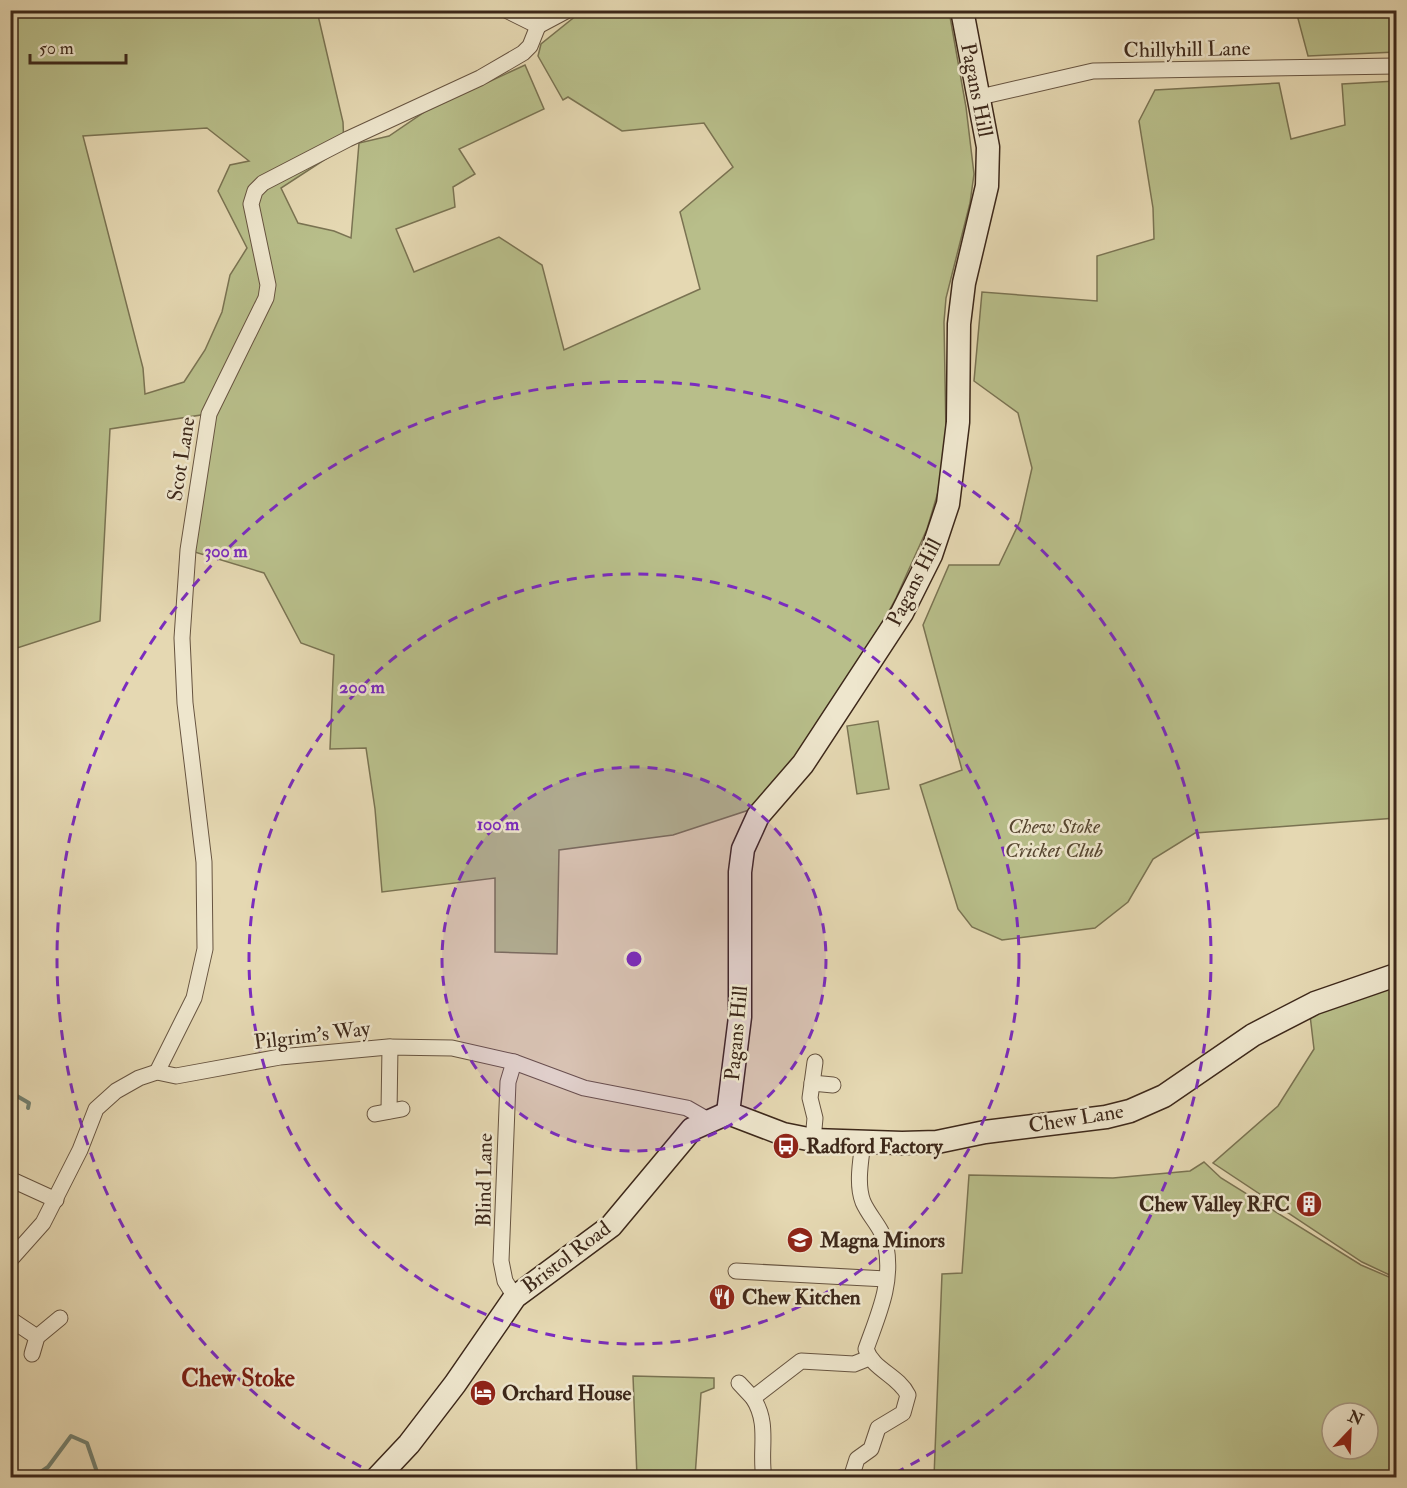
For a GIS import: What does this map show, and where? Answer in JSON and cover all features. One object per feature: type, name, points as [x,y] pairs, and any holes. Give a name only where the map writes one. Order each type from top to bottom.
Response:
[{"type":"main road","name":"Pagans Hill","points":[[718,1117],[737,1055],[740,1006],[740,872],[743,849],[749,831],[758,816],[803,764],[902,613],[931,555],[948,504],[958,422],[958,324],[964,284],[987,186],[988,147],[962,10]]},
{"type":"main road","name":"Chew Lane","points":[[718,1117],[813,1140],[938,1142],[985,1132],[1077,1122],[1130,1111],[1164,1096],[1253,1035],[1315,1003],[1396,975]]},
{"type":"main road","name":"Bristol Road","points":[[378,1478],[409,1444],[455,1384],[515,1297],[611,1226],[682,1139],[692,1129],[718,1117]]},
{"type":"street","points":[[506,10],[537,26],[568,10]]},
{"type":"street","name":"Scot Lane","points":[[157,1072],[194,998],[205,949],[204,862],[186,729],[183,627],[188,550],[209,414],[267,298],[268,285],[251,204],[255,190],[272,178],[348,139],[480,78],[523,53],[530,46],[537,26]]},
{"type":"street","name":"Chillyhill Lane","points":[[980,97],[1093,71],[1396,66]]},
{"type":"street","points":[[389,1111],[390,1047]]},
{"type":"street","name":"Pilgrim's Way","points":[[10,1260],[43,1223],[56,1200],[96,1109],[116,1091],[139,1078],[157,1072],[176,1076],[280,1058],[390,1047],[452,1048],[514,1062],[584,1088],[687,1108],[718,1117]]},
{"type":"street","name":"Blind Lane","points":[[514,1062],[508,1082],[501,1260],[505,1281],[515,1297]]},
{"type":"street","points":[[813,1140],[815,1118],[810,1098],[815,1062]]},
{"type":"street","points":[[812,1083],[833,1085]]},
{"type":"street","points":[[851,1478],[856,1459],[871,1449],[878,1428],[903,1413],[907,1405],[905,1389],[869,1358],[866,1349],[886,1297],[887,1248],[882,1230],[862,1200],[860,1179],[863,1142]]},
{"type":"street","points":[[10,1179],[56,1200]]},
{"type":"street","points":[[736,1270],[886,1279]]},
{"type":"street","points":[[32,1354],[37,1337],[60,1318]]},
{"type":"street","points":[[10,1319],[37,1337]]},
{"type":"street","points":[[753,1398],[801,1361],[817,1360],[854,1364],[869,1358]]},
{"type":"street","points":[[739,1383],[762,1412],[764,1439],[761,1461],[764,1478]]},
{"type":"green space","points":[[10,11],[317,11],[343,122],[344,147],[281,188],[298,223],[334,231],[351,238],[359,143],[389,136],[426,111],[525,65],[544,109],[459,149],[475,174],[453,187],[455,207],[396,229],[414,272],[499,237],[542,265],[564,350],[700,289],[680,212],[733,167],[704,123],[622,131],[568,97],[563,100],[538,56],[541,44],[582,11],[949,11],[966,107],[974,174],[970,203],[946,298],[944,322],[946,433],[938,492],[927,529],[896,598],[874,639],[793,763],[749,810],[673,835],[559,850],[557,954],[495,952],[495,878],[382,892],[375,809],[366,748],[330,749],[334,655],[301,643],[264,573],[188,550],[208,414],[110,429],[100,621],[11,650]],"holes":[[[207,128],[249,161],[230,165],[218,191],[247,248],[230,275],[222,312],[205,350],[184,382],[145,394],[143,368],[83,136]]]},
{"type":"green space","points":[[1296,11],[1396,11],[1396,52],[1308,56]]},
{"type":"green space","name":"Chew Stoke Cricket Club","points":[[1396,81],[1396,818],[1195,833],[1153,859],[1128,902],[1095,928],[1002,940],[972,927],[958,909],[920,785],[962,770],[923,625],[949,565],[999,565],[1020,521],[1032,468],[1018,413],[974,381],[982,292],[1097,301],[1097,256],[1154,239],[1153,208],[1139,121],[1155,90],[1279,83],[1291,139],[1345,125],[1342,84]]},
{"type":"green space","points":[[878,721],[889,789],[857,794],[847,726]]},
{"type":"green space","points":[[1396,982],[1396,1278],[1362,1262],[1213,1163],[1278,1106],[1314,1049],[1310,1015]]},
{"type":"green space","points":[[1204,1162],[1221,1178],[1361,1265],[1396,1280],[1396,1477],[934,1477],[942,1274],[962,1273],[969,1175],[1113,1178],[1190,1171]]},
{"type":"green space","points":[[633,1376],[714,1378],[714,1388],[701,1393],[695,1477],[637,1477]]},
{"type":"waterway","points":[[10,1092],[29,1103],[28,1108]]},
{"type":"waterway","points":[[32,1478],[48,1467],[71,1436],[87,1443],[99,1478]]},
{"type":"place","name":"Radford Factory","points":[[786,1146]]},
{"type":"place","name":"Chew Valley RFC","points":[[1309,1204]]},
{"type":"place","name":"Magna Minors","points":[[800,1240]]},
{"type":"place","name":"Chew Kitchen","points":[[722,1297]]},
{"type":"place","name":"Orchard House","points":[[483,1393]]},
{"type":"district","name":"Chew Stoke","points":[[238,1378]]}]
